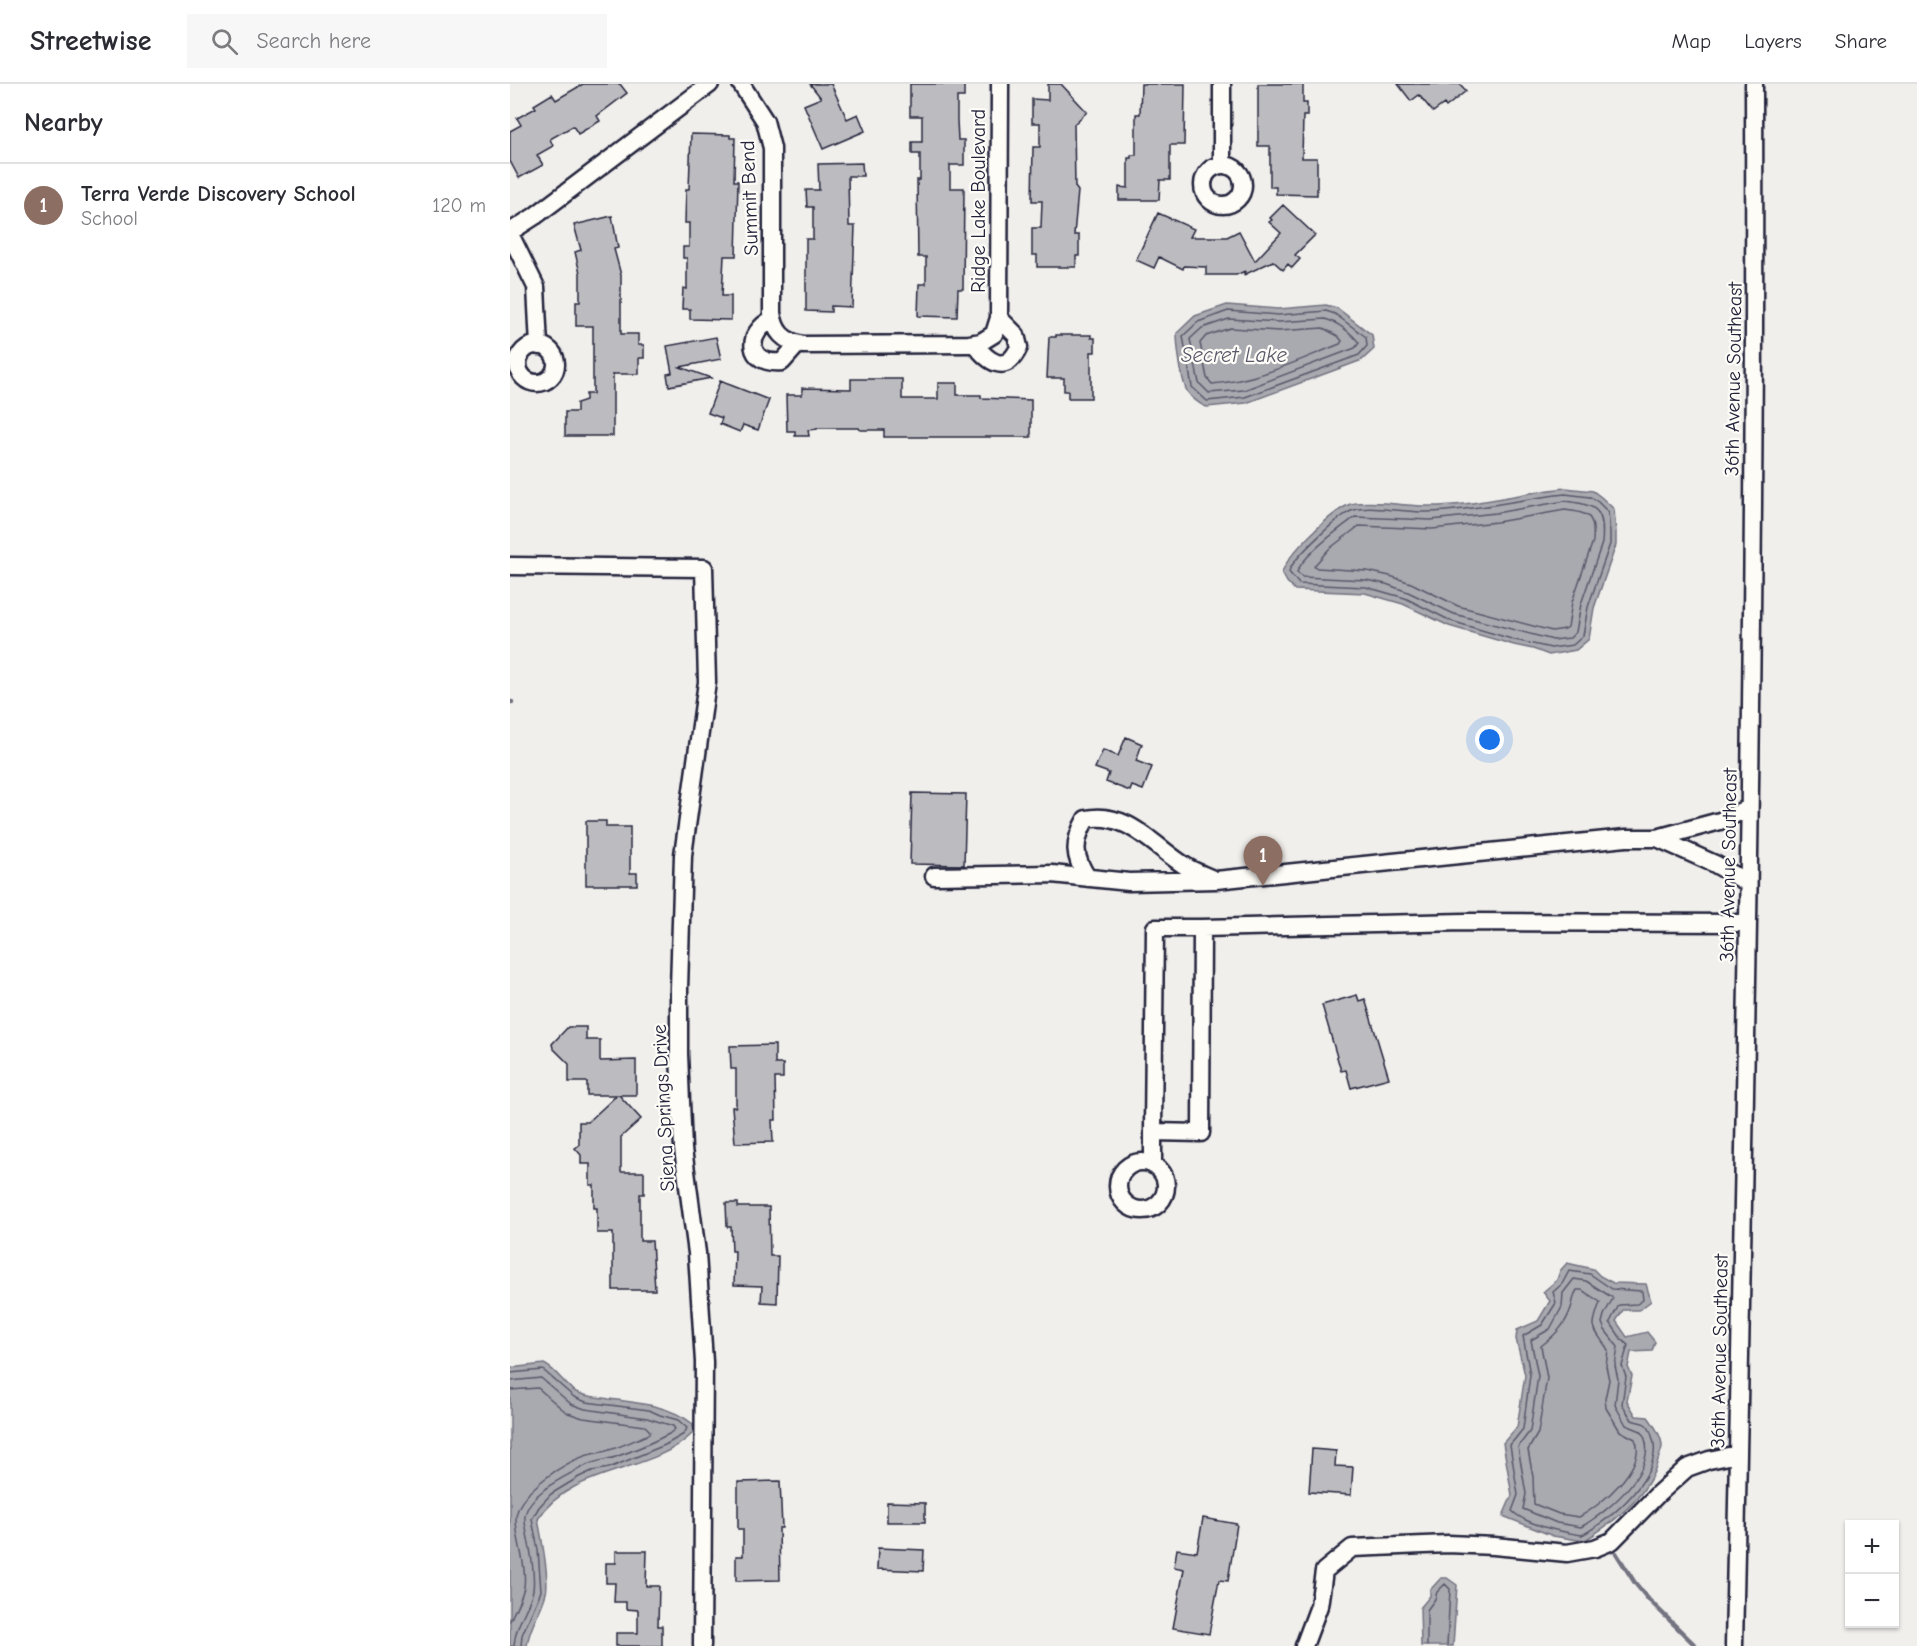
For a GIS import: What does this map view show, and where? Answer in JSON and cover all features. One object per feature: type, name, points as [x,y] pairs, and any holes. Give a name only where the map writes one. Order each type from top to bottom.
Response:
[{"type":"street","points":[[539,346],[536,287],[510,233],[710,84]]},
{"type":"street","name":"Summit Bend","points":[[741,84],[765,121],[772,148],[773,319]]},
{"type":"street","name":"Ridge Lake Boulevard","points":[[999,318],[1000,84]]},
{"type":"street","points":[[1222,84],[1222,165]]},
{"type":"street","name":"36th Avenue Southeast","points":[[1734,1646],[1748,923],[1755,288],[1754,84]]},
{"type":"street","points":[[798,344],[782,362],[767,363],[755,354],[753,347],[756,333],[766,322],[773,319],[782,337],[798,344],[951,345],[981,342],[994,334],[999,318],[1016,335],[1019,347],[1012,360],[1006,363],[984,357],[974,343]]},
{"type":"street","name":"Siena Springs Drive","points":[[510,566],[704,568],[706,682],[683,855],[679,988],[683,1149],[697,1253],[705,1362],[702,1646]]},
{"type":"street","points":[[934,876],[1052,874],[1129,882],[1216,880],[1626,838],[1657,838],[1720,820],[1749,808]]},
{"type":"street","points":[[1088,878],[1079,866],[1076,842],[1079,830],[1086,819],[1098,816],[1116,820],[1139,831],[1187,867],[1216,880]]},
{"type":"street","points":[[1657,838],[1715,864],[1748,883]]},
{"type":"street","points":[[1153,1165],[1155,928],[1465,922],[1748,923]]},
{"type":"street","points":[[1153,1132],[1201,1133],[1202,928]]},
{"type":"street","points":[[1304,1646],[1319,1606],[1324,1571],[1352,1548],[1448,1544],[1567,1553],[1595,1548],[1612,1541],[1687,1468],[1709,1460],[1738,1454]]},
{"type":"water","name":"Secret Lake","points":[[1227,305],[1279,309],[1326,305],[1337,308],[1372,335],[1374,349],[1362,360],[1246,403],[1207,407],[1195,400],[1186,389],[1182,377],[1177,333],[1195,316]]},
{"type":"water","points":[[1565,488],[1593,491],[1601,497],[1614,509],[1616,532],[1616,545],[1594,608],[1589,639],[1576,650],[1549,655],[1449,626],[1403,604],[1365,593],[1295,590],[1282,573],[1292,556],[1310,535],[1340,510],[1354,503],[1443,506]]},
{"type":"water","points":[[1567,1263],[1593,1269],[1613,1283],[1646,1284],[1651,1301],[1639,1310],[1623,1310],[1616,1321],[1627,1337],[1647,1332],[1655,1342],[1652,1351],[1631,1352],[1628,1367],[1632,1376],[1627,1401],[1636,1416],[1648,1417],[1662,1442],[1653,1473],[1638,1497],[1607,1525],[1584,1541],[1553,1536],[1503,1516],[1512,1495],[1503,1443],[1517,1427],[1525,1375],[1516,1339],[1517,1330],[1538,1321],[1550,1301],[1543,1292],[1557,1280],[1560,1271]]},
{"type":"water","points":[[544,1364],[576,1392],[664,1409],[693,1424],[693,1433],[676,1447],[656,1457],[590,1480],[570,1489],[552,1502],[538,1519],[546,1567],[546,1593],[530,1632],[527,1646],[510,1646],[510,1368]]},
{"type":"water","points":[[1441,1578],[1447,1578],[1457,1585],[1453,1646],[1421,1646],[1420,1608],[1430,1596],[1430,1590]]},
{"type":"building","points":[[583,84],[620,84],[627,93],[597,116],[600,121],[578,134],[573,126],[550,139],[553,146],[537,155],[543,165],[519,178],[510,161],[510,131],[521,125],[517,118],[536,108],[534,105],[552,94],[556,100]]},
{"type":"building","points":[[810,84],[831,84],[847,119],[858,114],[865,131],[823,149],[804,105],[821,98]]},
{"type":"building","points":[[910,84],[964,84],[964,97],[957,97],[957,120],[958,140],[964,140],[964,165],[950,165],[950,188],[964,188],[963,289],[958,289],[957,317],[918,316],[919,284],[926,284],[926,257],[918,257],[917,180],[920,180],[920,154],[912,154],[912,142],[922,142],[922,116],[910,116]]},
{"type":"building","points":[[1048,84],[1061,84],[1087,112],[1074,124],[1075,187],[1078,191],[1074,235],[1079,235],[1079,256],[1076,256],[1076,267],[1037,267],[1037,255],[1032,255],[1032,228],[1041,228],[1042,201],[1032,201],[1033,147],[1040,147],[1040,123],[1032,123],[1032,99],[1048,100]]},
{"type":"building","points":[[1141,84],[1185,84],[1184,145],[1170,145],[1170,180],[1160,180],[1159,200],[1119,200],[1119,187],[1128,188],[1128,158],[1136,155],[1136,114],[1140,114]]},
{"type":"building","points":[[1258,84],[1303,84],[1303,103],[1307,103],[1307,116],[1303,116],[1302,158],[1317,158],[1317,195],[1276,194],[1276,187],[1270,187],[1270,146],[1258,146]]},
{"type":"building","points":[[1398,84],[1460,84],[1466,91],[1446,107],[1444,104],[1433,112],[1419,95],[1411,101]]},
{"type":"building","points":[[691,134],[730,135],[730,138],[735,138],[734,181],[738,181],[736,256],[724,256],[722,296],[731,296],[731,320],[690,319],[690,309],[682,309],[683,288],[687,289],[687,258],[683,258],[683,247],[689,247],[689,223],[685,223]]},
{"type":"building","points":[[862,163],[863,176],[848,176],[849,226],[855,226],[852,307],[831,306],[831,312],[806,311],[806,239],[813,239],[813,207],[807,207],[806,190],[819,190],[818,164]]},
{"type":"building","points":[[1283,205],[1315,235],[1295,255],[1300,259],[1292,268],[1288,264],[1283,270],[1273,261],[1244,275],[1245,271],[1236,275],[1206,275],[1206,267],[1184,266],[1183,269],[1159,257],[1154,268],[1136,260],[1158,213],[1194,229],[1190,237],[1227,237],[1239,231],[1255,261],[1281,233],[1269,222]]},
{"type":"building","points":[[612,216],[618,248],[614,249],[621,275],[621,334],[638,334],[638,345],[644,345],[644,358],[639,358],[639,374],[613,374],[613,436],[565,436],[565,412],[577,412],[577,403],[586,400],[586,394],[593,394],[593,326],[576,326],[576,302],[580,302],[580,273],[575,252],[581,250],[574,225]]},
{"type":"building","points":[[1056,335],[1091,335],[1091,338],[1095,338],[1095,352],[1091,352],[1091,398],[1068,398],[1068,391],[1064,391],[1064,378],[1047,378],[1049,337],[1056,337]]},
{"type":"building","points":[[716,337],[721,359],[680,367],[711,378],[669,386],[667,374],[672,373],[667,346]]},
{"type":"building","points":[[851,379],[902,379],[902,399],[938,399],[938,383],[957,383],[957,395],[1031,400],[1031,437],[884,437],[884,430],[860,430],[859,428],[817,428],[808,430],[809,436],[795,436],[795,431],[787,431],[786,395],[802,395],[802,388],[851,389]]},
{"type":"building","points":[[720,381],[769,400],[758,430],[743,425],[740,432],[720,424],[722,418],[708,413]]},
{"type":"building","points":[[1126,737],[1142,744],[1136,761],[1152,767],[1143,790],[1132,786],[1130,791],[1106,782],[1109,773],[1095,768],[1103,750],[1118,756]]},
{"type":"building","points":[[912,793],[966,794],[964,865],[910,864]]},
{"type":"building","points":[[586,821],[606,821],[606,827],[630,827],[630,873],[637,873],[637,885],[586,885]]},
{"type":"building","points":[[1357,995],[1359,1001],[1365,999],[1389,1078],[1351,1088],[1346,1070],[1341,1071],[1322,1005]]},
{"type":"building","points":[[568,1027],[586,1027],[586,1040],[600,1040],[600,1061],[636,1060],[636,1095],[619,1095],[641,1119],[621,1137],[621,1172],[644,1172],[644,1194],[640,1194],[640,1241],[652,1241],[655,1290],[613,1290],[613,1233],[597,1233],[597,1208],[594,1208],[594,1185],[590,1185],[590,1164],[581,1164],[581,1155],[575,1148],[579,1145],[579,1122],[588,1122],[617,1095],[587,1095],[587,1082],[569,1082],[569,1064],[553,1048],[552,1044]]},
{"type":"building","points":[[775,1045],[775,1064],[783,1064],[783,1078],[775,1078],[776,1120],[772,1120],[773,1142],[735,1143],[732,1107],[736,1107],[736,1069],[731,1069],[730,1046]]},
{"type":"building","points":[[726,1203],[738,1203],[738,1207],[769,1207],[770,1256],[778,1256],[777,1303],[761,1302],[762,1286],[734,1285],[735,1251],[732,1251],[731,1227],[727,1227]]},
{"type":"building","points":[[1312,1449],[1336,1451],[1335,1466],[1353,1467],[1351,1495],[1309,1492]]},
{"type":"building","points":[[780,1481],[782,1528],[779,1528],[780,1580],[736,1581],[736,1556],[743,1556],[743,1529],[738,1529],[738,1482]]},
{"type":"building","points":[[887,1502],[925,1503],[925,1522],[887,1522]]},
{"type":"building","points":[[1203,1518],[1237,1524],[1228,1581],[1219,1580],[1209,1634],[1173,1628],[1184,1569],[1174,1567],[1177,1549],[1197,1552]]},
{"type":"building","points":[[878,1548],[924,1550],[923,1571],[877,1569]]},
{"type":"building","points":[[616,1551],[647,1551],[646,1586],[659,1586],[658,1626],[662,1626],[662,1646],[616,1646],[616,1633],[638,1633],[638,1610],[626,1609],[626,1602],[614,1602],[615,1583],[606,1583],[606,1563],[616,1563]]},
{"type":"waterway","points":[[1616,1553],[1649,1600],[1696,1646]]},
{"type":"place","name":"Terra Verde Discovery School","points":[[1263,886]]}]
